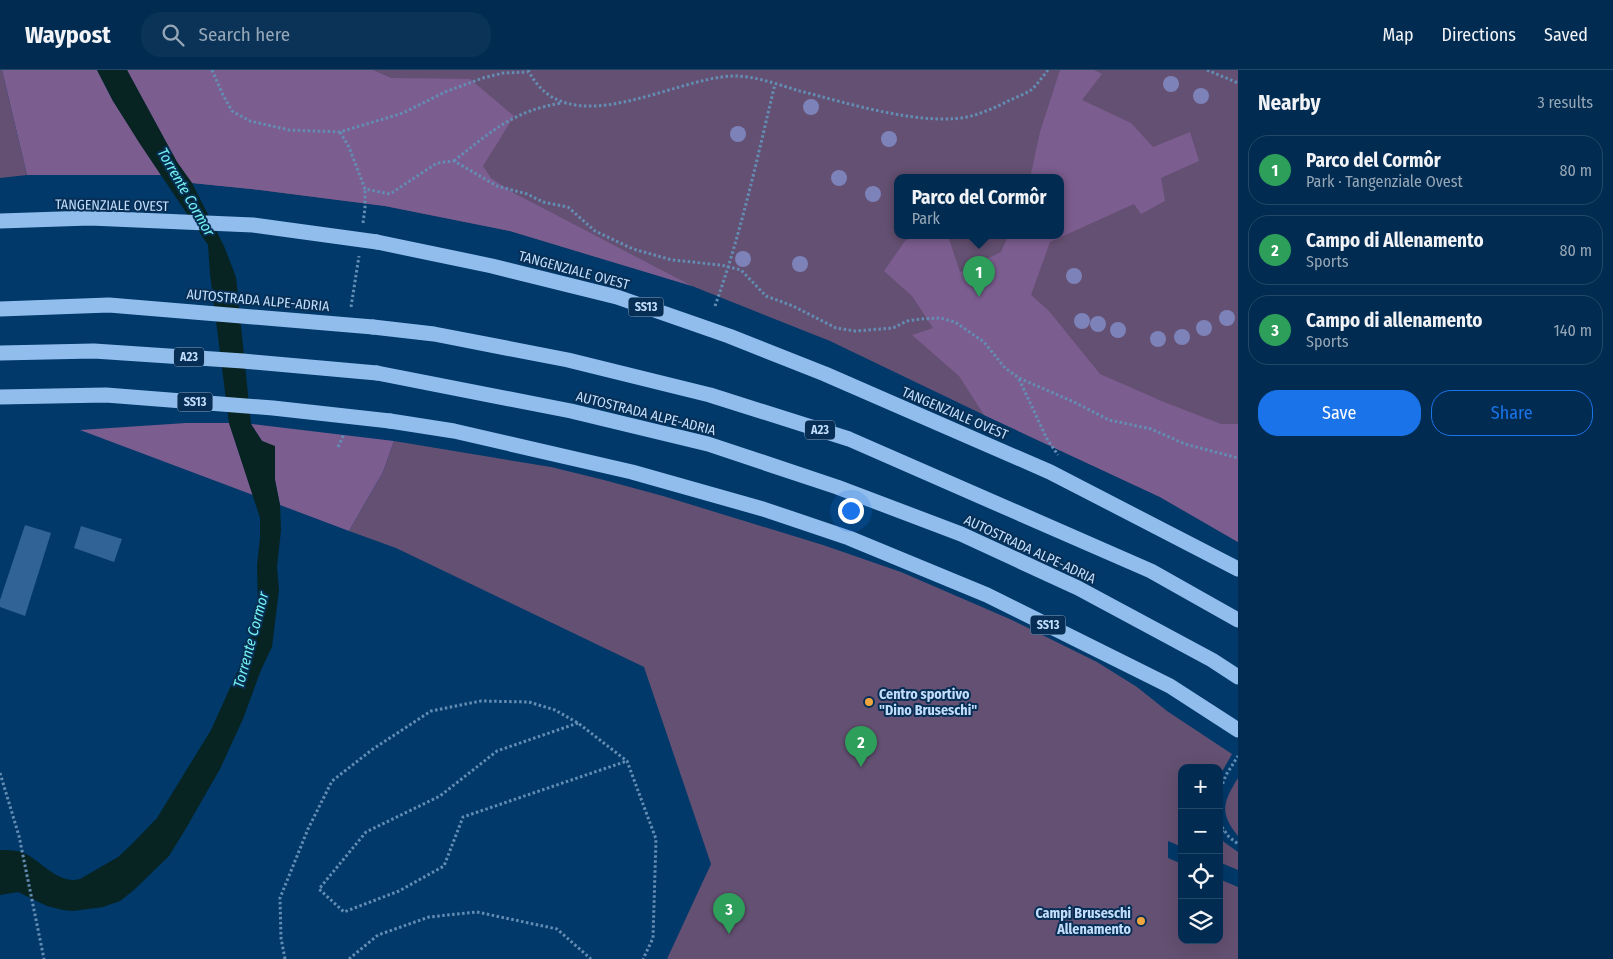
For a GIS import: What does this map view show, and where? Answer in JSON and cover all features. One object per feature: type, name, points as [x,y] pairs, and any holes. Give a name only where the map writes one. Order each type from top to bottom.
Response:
[{"type":"highway","name":"TANGENZIALE OVEST","points":[[0,221],[90,218],[253,226],[377,242],[492,266],[617,297],[730,336],[824,374],[1050,472],[1238,569]]},
{"type":"highway","name":"AUTOSTRADA ALPE-ADRIA","points":[[0,309],[109,304],[434,334],[568,360],[710,395],[849,439],[1151,571],[1238,620]]},
{"type":"highway","name":"AUTOSTRADA ALPE-ADRIA","points":[[0,353],[94,351],[243,360],[377,373],[571,411],[708,444],[837,488],[961,534],[1069,584],[1212,660],[1238,677]]},
{"type":"highway","name":"SS13","points":[[0,398],[106,395],[273,408],[390,421],[454,431],[632,472],[763,509],[849,538],[996,600],[1170,686],[1238,730]]},
{"type":"path","points":[[212,70],[232,111],[250,121],[289,130],[340,132],[403,113],[445,92],[503,73],[528,71],[537,86],[550,96],[563,102],[578,105],[608,106],[712,78],[735,76],[914,118],[949,118],[974,115],[1003,104],[1031,90],[1048,70]]},
{"type":"path","points":[[1207,70],[1238,83]]},
{"type":"path","points":[[715,306],[729,266],[750,190],[775,84]]},
{"type":"path","points":[[340,132],[349,147],[365,189],[390,194],[437,164],[454,160],[495,128],[536,108],[563,102]]},
{"type":"path","points":[[454,160],[497,186],[527,194],[543,202],[568,207],[595,231],[633,249],[672,260],[729,266],[741,270],[766,296],[793,306],[836,328],[855,331],[892,328],[907,321],[940,318],[955,322],[984,342],[1005,368],[1019,378],[1109,420],[1151,429],[1185,444],[1238,458]]},
{"type":"path","points":[[1019,378],[1047,439],[1059,456]]},
{"type":"path","points":[[285,959],[281,938],[280,898],[308,829],[332,780],[373,749],[431,711],[481,701],[529,702],[555,710],[578,723],[627,761],[656,839],[653,938],[643,959]]},
{"type":"path","points":[[578,723],[497,751],[440,796],[366,832],[319,890],[344,912],[400,891],[444,866],[463,817],[627,761]]},
{"type":"path","points":[[1223,783],[1238,756]]},
{"type":"path","points":[[0,773],[19,836],[44,959]]},
{"type":"path","points":[[1223,830],[1238,844]]},
{"type":"path","points":[[349,959],[378,935],[429,917],[477,912],[557,929],[591,959]]},
{"type":"shaded area","points":[[0,70],[2,70],[27,175],[0,178]]},
{"type":"shaded area","points":[[2,70],[97,70],[113,101],[161,175],[27,175]]},
{"type":"shaded area","points":[[127,70],[1238,70],[1238,542],[1160,497],[830,341],[692,286],[510,231],[385,206],[192,183],[177,162]]},
{"type":"shaded area","points":[[127,70],[373,70],[391,78],[470,79],[514,116],[483,166],[491,178],[512,192],[692,286],[510,231],[385,206],[192,183],[177,162]]},
{"type":"shaded area","points":[[1060,70],[1094,70],[1102,74],[1082,100],[1131,123],[1153,147],[1190,132],[1199,161],[1161,178],[1165,201],[1141,214],[1134,204],[1064,236],[1064,174],[1031,174],[1040,132]]},
{"type":"shaded area","points":[[909,239],[949,239],[960,272],[1001,252],[1007,239],[1057,239],[1050,242],[1031,295],[1049,311],[1100,374],[1221,424],[1238,424],[1238,542],[1160,497],[984,415],[959,376],[912,335],[933,328],[912,296],[884,271],[905,241]]},
{"type":"shaded area","points":[[186,423],[229,423],[253,495],[80,430]]},
{"type":"shaded area","points":[[251,424],[394,441],[383,472],[349,531],[280,505],[275,480],[275,447],[262,441]]},
{"type":"shaded area","name":"Centro sportivo \"Dino Bruseschi\"","points":[[394,441],[551,467],[604,480],[823,545],[901,572],[1012,620],[1097,662],[1137,687],[1167,711],[1232,754],[1223,770],[1223,764],[1178,764],[1178,845],[1168,841],[1168,858],[1178,862],[1178,944],[1223,944],[1223,881],[1238,887],[1238,959],[667,959],[711,864],[644,667],[396,548],[349,531],[383,472]]},
{"type":"shaded area","points":[[1238,778],[1238,836],[1228,821],[1225,807],[1229,794]]},
{"type":"shaded area","points":[[1223,841],[1238,852],[1238,870],[1223,864]]},
{"type":"water","name":"Torrente Cormor","points":[[97,70],[127,70],[177,162],[192,183],[224,246],[236,277],[251,424],[262,441],[275,446],[275,480],[280,505],[281,530],[277,567],[279,590],[272,647],[261,670],[243,719],[220,769],[169,856],[134,890],[120,901],[103,907],[73,911],[47,906],[18,892],[0,895],[0,850],[22,852],[57,876],[64,879],[80,879],[118,857],[157,818],[211,730],[239,668],[253,630],[258,608],[257,565],[260,538],[260,518],[229,423],[208,245],[140,144],[113,101]]},
{"type":"building","points":[[25,525],[51,533],[25,616],[0,607],[0,600]]},
{"type":"building","points":[[81,526],[122,539],[114,562],[74,548]]},
{"type":"place","name":"Parco del Cormôr","points":[[979,297]]},
{"type":"place","name":"Centro sportivo \"Dino Bruseschi\"","points":[[869,702]]},
{"type":"place","name":"Campo di Allenamento","points":[[861,767]]},
{"type":"place","name":"Campi Bruseschi Allenamento","points":[[1141,921]]},
{"type":"place","name":"Campo di allenamento","points":[[729,934]]}]
